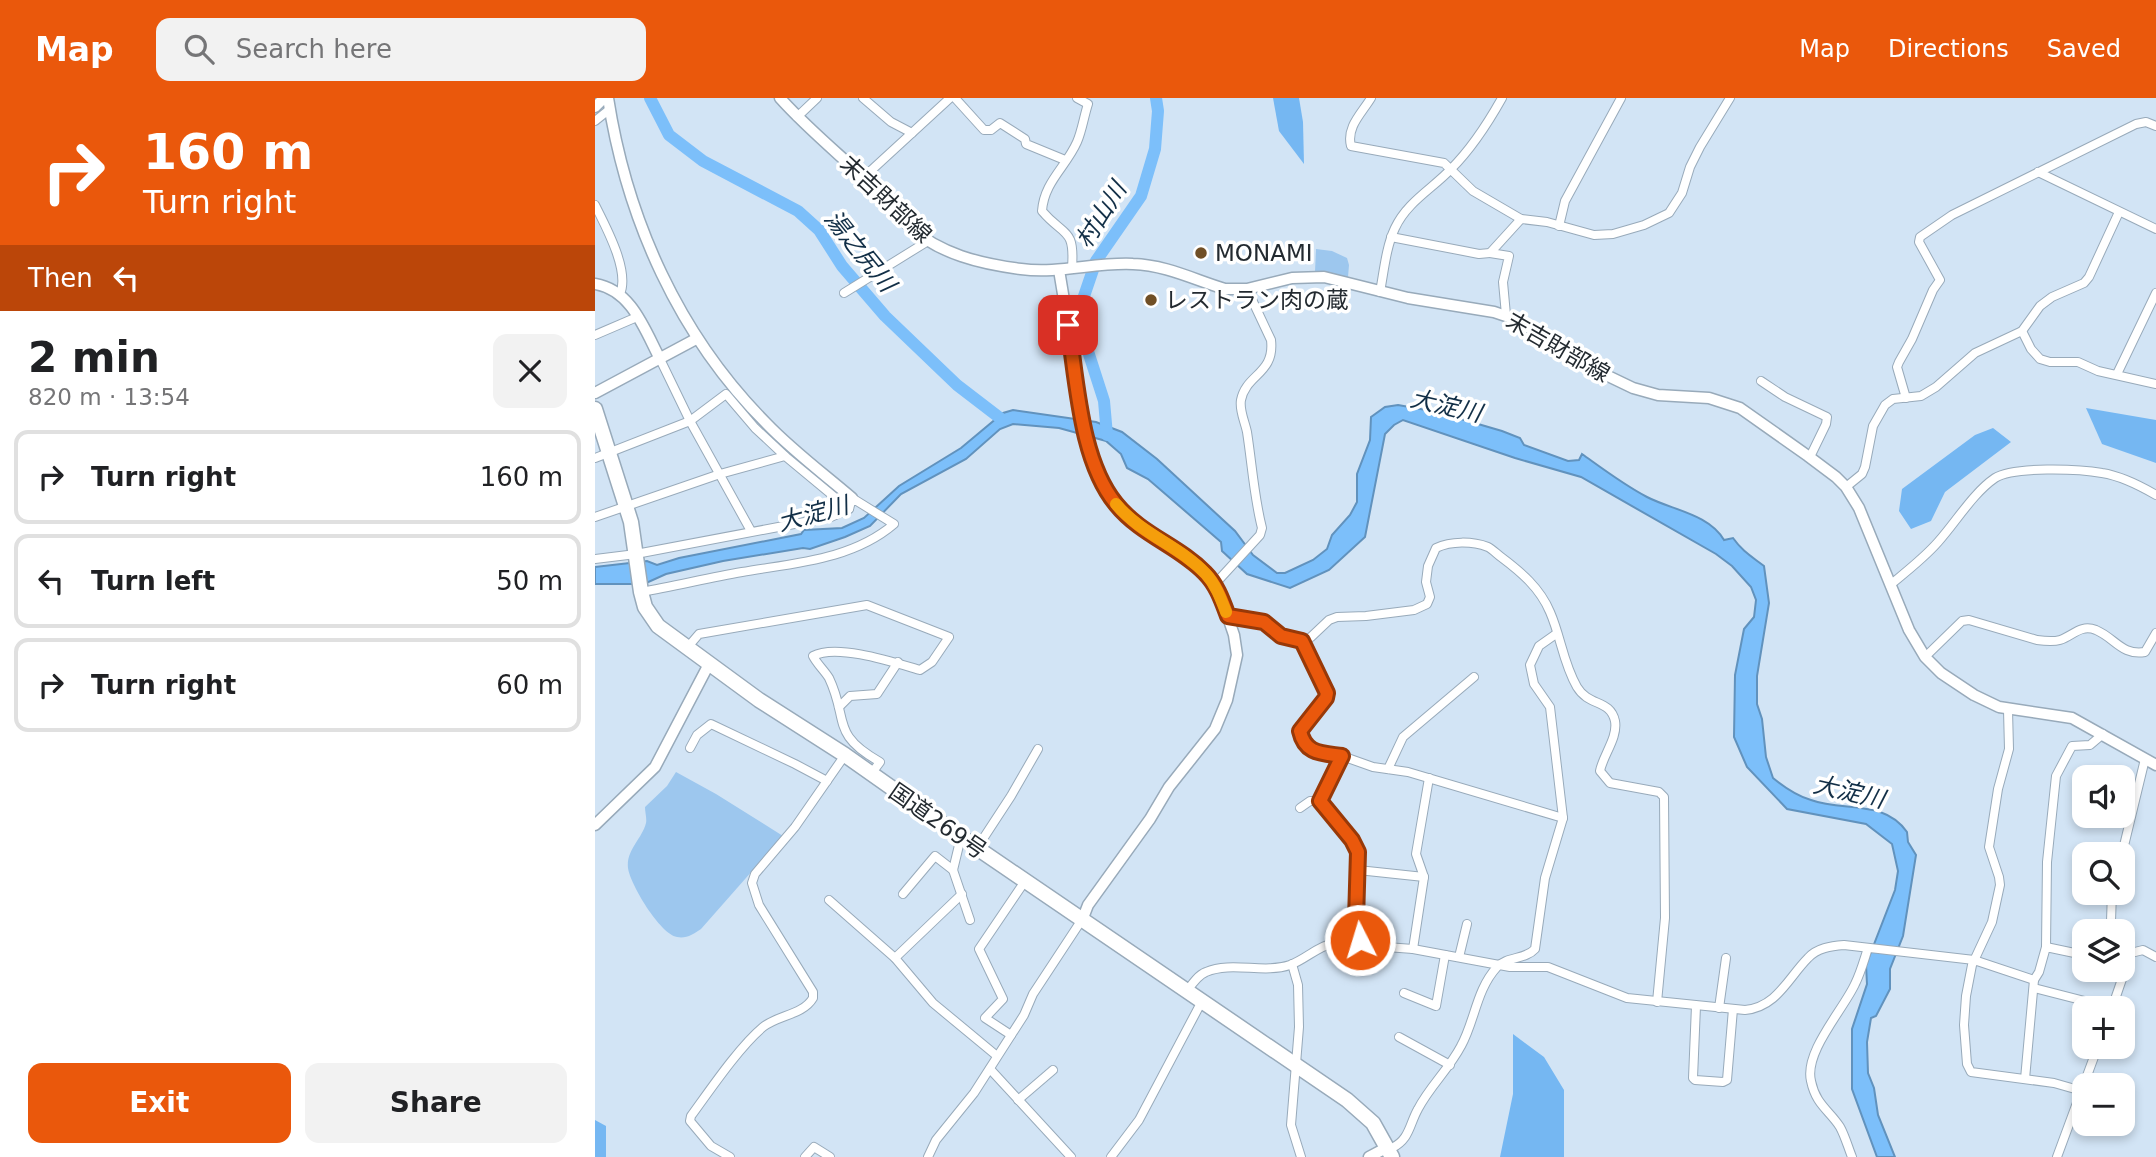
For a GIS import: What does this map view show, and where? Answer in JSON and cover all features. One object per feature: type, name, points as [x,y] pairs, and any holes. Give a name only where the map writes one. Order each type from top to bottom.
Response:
[{"type":"highway","name":"国道269号","points":[[595,409],[602,455],[626,508],[645,607],[658,626],[709,664],[1364,1113],[1389,1152]]},
{"type":"street","name":"末吉財部線","points":[[780,98],[797,117],[864,177],[907,224],[927,241],[959,255],[1023,269],[1059,270],[1117,264],[1157,266],[1225,289],[1247,289],[1307,276],[1339,280],[1380,292],[1506,315],[1621,384],[1658,395],[1709,398],[1731,403],[1810,457],[1846,487],[1859,509],[1909,630],[1925,657],[1941,673],[1973,695],[2008,709],[2061,715],[2103,734],[2156,765]]},
{"type":"street","points":[[797,117],[817,98]]},
{"type":"street","points":[[863,98],[891,122],[912,133]]},
{"type":"street","points":[[864,177],[950,98]]},
{"type":"street","points":[[955,98],[984,130],[991,130],[1000,123],[1024,139],[1027,144],[1065,160]]},
{"type":"street","points":[[1072,268],[1072,241],[1068,234],[1042,211],[1048,188],[1077,143],[1088,104],[1077,98]]},
{"type":"street","points":[[1371,98],[1352,126],[1349,139],[1351,146],[1444,163],[1473,191],[1521,219],[1594,235],[1613,234],[1644,225],[1668,213],[1682,192],[1700,147],[1730,98]]},
{"type":"street","points":[[1380,292],[1391,237],[1409,206],[1452,168],[1489,120],[1502,98]]},
{"type":"street","points":[[1559,226],[1565,201],[1621,98]]},
{"type":"street","points":[[595,107],[607,102]]},
{"type":"street","points":[[595,121],[607,102]]},
{"type":"street","points":[[607,102],[624,176],[638,219],[661,275],[696,339],[766,423],[852,502]]},
{"type":"street","points":[[1906,398],[1897,367],[1933,289],[1940,280],[1919,242],[1920,237],[1938,223],[2141,122],[2156,125]]},
{"type":"street","points":[[2038,172],[2156,229]]},
{"type":"street","points":[[595,205],[615,247],[623,281],[620,294]]},
{"type":"street","points":[[1846,487],[1862,474],[1873,426],[1885,404],[1893,399],[1921,396],[1975,353],[2022,331],[2039,306],[2084,283],[2119,212]]},
{"type":"street","points":[[1490,253],[1521,219]]},
{"type":"street","points":[[1391,237],[1479,254],[1509,256],[1503,282],[1506,315]]},
{"type":"street","points":[[844,293],[927,241]]},
{"type":"street","points":[[928,1157],[936,1140],[975,1093],[1024,1015],[1033,994],[1083,918],[1088,905],[1219,720],[1234,677],[1237,655],[1228,616],[1214,585],[1193,563],[1127,517],[1109,495],[1093,465],[1059,270]]},
{"type":"street","points":[[595,284],[620,294],[637,317],[690,421],[751,531]]},
{"type":"street","points":[[1214,585],[1260,536],[1262,528],[1247,433],[1240,408],[1244,392],[1265,369],[1272,349],[1271,340],[1247,289]]},
{"type":"street","points":[[2117,374],[2156,293]]},
{"type":"street","points":[[595,335],[637,317]]},
{"type":"street","points":[[2022,331],[2031,349],[2041,359],[2050,362],[2078,362],[2098,371],[2156,384]]},
{"type":"street","points":[[595,393],[696,339]]},
{"type":"street","points":[[1761,381],[1785,397],[1827,416],[1826,424],[1810,457]]},
{"type":"street","points":[[602,455],[690,421],[726,394],[755,428],[785,456],[852,502],[894,524],[878,536],[821,559],[641,591]]},
{"type":"street","points":[[595,517],[720,474],[785,456]]},
{"type":"street","points":[[1890,585],[1922,559],[1983,489],[2000,475],[2015,471],[2049,470],[2102,472],[2131,482],[2156,495]]},
{"type":"street","points":[[595,559],[636,556],[751,531],[808,523],[831,517],[852,502]]},
{"type":"street","points":[[1228,616],[1264,622],[1281,636],[1302,641],[1337,617],[1414,610],[1427,604],[1430,597],[1426,582],[1428,566],[1436,548],[1446,543],[1489,547],[1535,586],[1550,612],[1566,667],[1579,690],[1586,699],[1607,707],[1612,712],[1615,732],[1602,765],[1601,771],[1605,779],[1610,783],[1659,792],[1664,797],[1665,918],[1657,1002]]},
{"type":"street","points":[[687,648],[699,634],[867,605],[949,637],[921,670],[866,655],[813,656],[828,677],[845,732],[855,746],[880,762],[870,775]]},
{"type":"street","points":[[1925,657],[1962,621],[1969,620],[2049,641],[2060,640],[2083,628],[2095,630],[2135,654],[2145,652],[2156,634]]},
{"type":"street","points":[[1369,1157],[1389,1152],[1407,1138],[1417,1110],[1463,1044],[1486,981],[1499,964],[1529,954],[1535,949],[1550,858],[1559,838],[1563,818],[1552,714],[1534,684],[1530,665],[1539,646],[1556,634]]},
{"type":"street","points":[[1302,641],[1327,693],[1300,731],[1304,746],[1312,751],[1429,778],[1563,818]]},
{"type":"street","points":[[839,707],[850,696],[877,694],[898,662]]},
{"type":"street","points":[[595,825],[655,767],[709,664]]},
{"type":"street","points":[[1388,769],[1403,737],[1473,677]]},
{"type":"street","points":[[2008,709],[2009,749],[1998,789],[1989,847],[2000,877],[2000,885],[1992,922],[1974,960],[1966,996],[1964,1025],[1967,1064],[1971,1072],[2072,1089]]},
{"type":"street","points":[[690,748],[697,735],[711,724],[827,781]]},
{"type":"street","points":[[2025,1079],[2034,984],[2046,947],[2047,862],[2056,776],[2072,746],[2089,745],[2103,734]]},
{"type":"street","points":[[977,848],[1038,749]]},
{"type":"street","points":[[730,1157],[705,1141],[690,1118],[756,1034],[773,1021],[801,1010],[813,998],[813,992],[759,905],[752,883],[755,874],[795,827],[845,755]]},
{"type":"street","points":[[1320,801],[1342,756]]},
{"type":"street","points":[[2125,842],[2145,759]]},
{"type":"street","points":[[1413,949],[1424,877],[1416,854],[1429,778]]},
{"type":"street","points":[[1300,808],[1310,801],[1320,801]]},
{"type":"street","points":[[1320,801],[1352,840],[1358,852],[1356,920],[1360,940],[1355,944]]},
{"type":"street","points":[[953,870],[961,837]]},
{"type":"street","points":[[903,894],[935,856],[953,870],[970,920]]},
{"type":"street","points":[[1358,870],[1424,877]]},
{"type":"street","points":[[1011,1035],[985,1018],[1003,999],[979,949],[1025,881]]},
{"type":"street","points":[[895,958],[962,894]]},
{"type":"street","points":[[829,900],[895,958],[933,1003],[997,1056]]},
{"type":"street","points":[[1459,957],[1467,924]]},
{"type":"street","points":[[1187,991],[1199,976],[1207,971],[1226,968],[1278,968],[1291,964],[1325,944],[1355,944],[1413,949],[1510,967],[1548,967],[1627,998],[1754,1009],[1772,1001],[1809,956],[1828,946],[1844,945],[1974,960],[2073,996]]},
{"type":"street","points":[[2046,947],[2072,952]]},
{"type":"street","points":[[1852,1157],[1838,1124],[1823,1109],[1817,1098],[1810,1071],[1816,1050],[1856,984],[1868,948]]},
{"type":"street","points":[[2135,952],[2143,950],[2156,957]]},
{"type":"street","points":[[1403,993],[1436,1006],[1445,955]]},
{"type":"street","points":[[1719,1008],[1726,958]]},
{"type":"street","points":[[1291,964],[1298,985],[1299,1027],[1291,1125],[1301,1157]]},
{"type":"street","points":[[1111,1157],[1139,1120],[1202,1001]]},
{"type":"street","points":[[1696,1006],[1695,1080],[1727,1080],[1733,1009]]},
{"type":"street","points":[[1399,1037],[1450,1065]]},
{"type":"street","points":[[990,1069],[1071,1157]]},
{"type":"street","points":[[1018,1101],[1053,1070]]},
{"type":"street","points":[[2057,1157],[2072,1116]]},
{"type":"street","points":[[805,1157],[814,1147],[830,1157]]},
{"type":"shaded area","points":[[1273,98],[1299,98],[1303,122],[1304,164],[1279,131]]},
{"type":"shaded area","points":[[1316,249],[1332,251],[1347,258],[1348,277],[1315,272]]},
{"type":"shaded area","points":[[1398,405],[1437,412],[1502,431],[1520,438],[1524,445],[1568,461],[1579,460],[1582,454],[1638,492],[1700,518],[1724,540],[1733,538],[1764,566],[1769,603],[1757,676],[1757,704],[1762,719],[1766,757],[1773,778],[1791,791],[1811,800],[1863,808],[1887,815],[1907,832],[1908,842],[1916,855],[1903,936],[1890,969],[1890,989],[1876,1016],[1871,1018],[1867,1042],[1868,1073],[1874,1088],[1878,1115],[1895,1157],[1877,1157],[1852,1089],[1852,1029],[1867,984],[1866,965],[1895,890],[1898,871],[1892,844],[1866,824],[1787,809],[1747,767],[1734,737],[1735,675],[1744,629],[1754,617],[1756,600],[1751,587],[1732,566],[1716,554],[1581,477],[1403,420],[1385,434],[1365,537],[1329,570],[1290,588],[1247,574],[1222,551],[1221,542],[1148,479],[1127,468],[1121,454],[1106,441],[1059,428],[1013,424],[1000,429],[966,459],[901,494],[870,526],[845,537],[810,549],[723,561],[666,574],[644,584],[595,584],[595,567],[647,561],[657,565],[679,558],[801,534],[804,530],[842,528],[864,518],[899,486],[961,448],[1003,413],[1013,410],[1096,422],[1122,432],[1157,459],[1235,531],[1253,555],[1277,573],[1285,573],[1313,560],[1327,549],[1332,535],[1350,515],[1357,502],[1357,474],[1370,440],[1371,417],[1385,407]]},
{"type":"shaded area","points":[[2086,408],[2156,420],[2156,463],[2102,444]]},
{"type":"shaded area","points":[[1993,428],[2011,442],[1945,492],[1931,521],[1911,529],[1899,511],[1902,489],[1975,435]]},
{"type":"shaded area","points":[[676,772],[783,836],[701,929],[690,936],[680,937],[670,934],[655,918],[640,896],[628,868],[629,856],[646,823],[645,807],[667,786]]},
{"type":"shaded area","points":[[1513,1034],[1544,1057],[1564,1090],[1564,1157],[1500,1157],[1513,1094]]},
{"type":"shaded area","points":[[595,1120],[606,1126],[606,1157],[595,1157]]},
{"type":"waterway","name":"湯之尻川","points":[[650,98],[669,135],[703,161],[798,211],[819,230],[842,266],[885,316],[957,385],[1000,418]]},
{"type":"waterway","name":"村山川","points":[[1107,435],[1104,401],[1086,345],[1082,302],[1096,261],[1141,196],[1155,149],[1158,111],[1156,98]]},
{"type":"slow traffic","points":[[1116,504],[1141,529],[1206,573],[1226,612]]},
{"type":"place","name":"MONAMI","points":[[1201,253]]},
{"type":"place","name":"レストラン肉の蔵","points":[[1151,300]]},
{"type":"route","points":[[1068,325],[1093,465],[1109,495],[1141,529],[1206,573],[1228,616],[1264,622],[1281,636],[1302,641],[1327,693],[1300,731],[1304,746],[1312,751],[1342,756],[1320,801],[1352,840],[1358,852],[1356,920],[1360,940]]},
{"type":"water label","name":"大淀川","points":[[1446,406]]},
{"type":"water label","name":"大淀川","points":[[813,514]]},
{"type":"water label","name":"大淀川","points":[[1849,792]]}]
